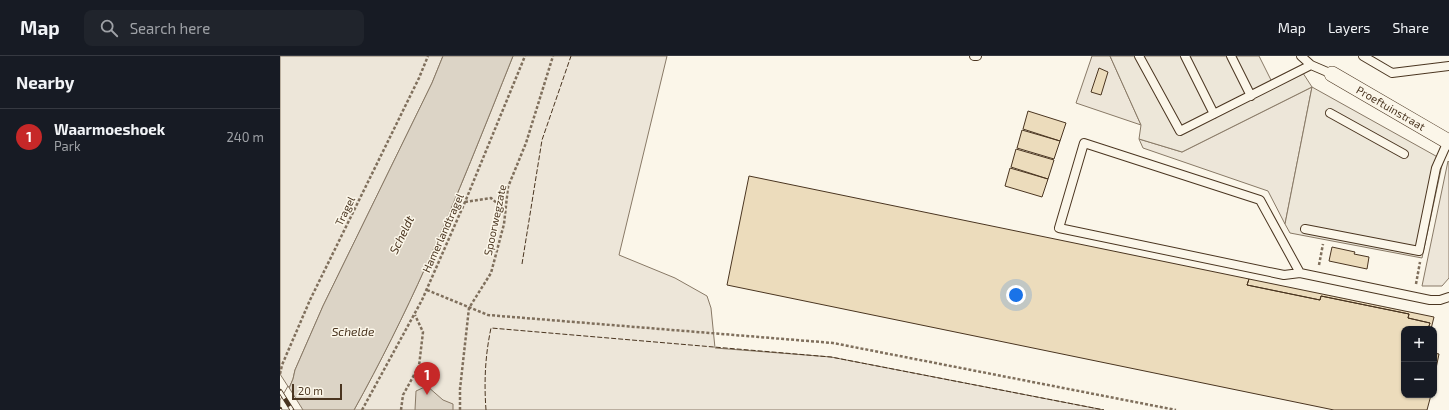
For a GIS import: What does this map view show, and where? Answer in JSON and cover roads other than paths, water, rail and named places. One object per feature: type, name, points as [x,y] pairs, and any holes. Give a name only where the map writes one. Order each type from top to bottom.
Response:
[{"type":"street","name":"Proeftuinstraat","points":[[1332,74],[1449,142]]},
{"type":"lane","points":[[1139,56],[1180,132],[1312,65]]},
{"type":"lane","points":[[1185,56],[1214,114]]},
{"type":"lane","points":[[1231,56],[1251,96]]},
{"type":"lane","points":[[1300,56],[1312,65],[1332,74]]},
{"type":"lane","points":[[1364,56],[1392,73],[1449,66]]},
{"type":"lane","points":[[1330,113],[1404,154]]},
{"type":"lane","points":[[1305,229],[1419,251],[1436,168],[1449,142]]},
{"type":"lane","points":[[1300,273],[1260,200],[1084,143],[1060,228],[1284,275],[1300,273],[1430,300],[1440,300],[1449,297]]},
{"type":"water","name":"Schelde","points":[[443,56],[513,56],[460,188],[418,284],[354,410],[280,410],[293,379],[295,370],[323,306],[432,83]]},
{"type":"water","points":[[427,386],[443,400],[453,404],[453,410],[415,410],[416,391]]},
{"type":"railway","points":[[280,391],[292,410]]},
{"type":"place","name":"Waarmoeshoek","points":[[427,395]]},
{"type":"water label","name":"Scheldt","points":[[402,235]]}]
